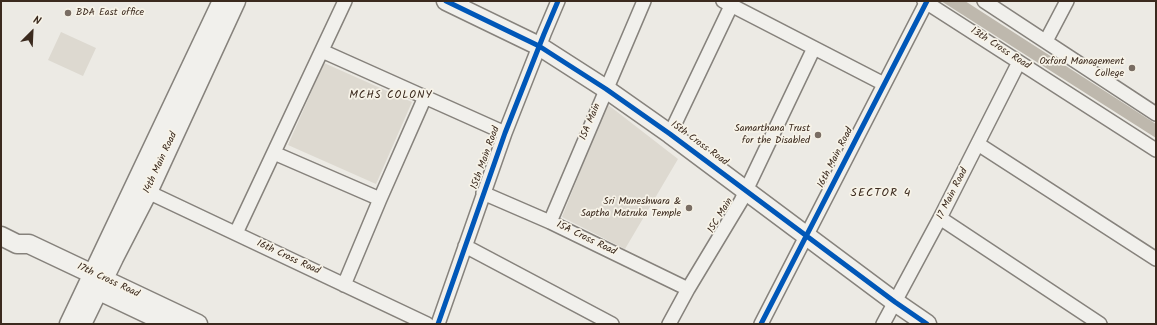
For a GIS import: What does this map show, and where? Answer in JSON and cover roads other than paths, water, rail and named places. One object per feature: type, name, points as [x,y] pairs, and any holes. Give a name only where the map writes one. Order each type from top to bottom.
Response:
[{"type":"main road","name":"14th Main Road","points":[[82,324],[95,282],[147,162],[222,1]]},
{"type":"main road","name":"14th Main Road","points":[[69,324],[148,192],[236,1]]},
{"type":"main road","name":"15th Cross Road","points":[[446,1],[539,46],[606,89],[746,190],[894,302],[927,324]]},
{"type":"main road","name":"17th Cross Road","points":[[1,236],[17,244],[29,244],[169,324]]},
{"type":"main road","name":"17th Cross Road","points":[[95,282],[198,324]]},
{"type":"street","points":[[236,233],[345,1]]},
{"type":"street","name":"15th Main Road","points":[[438,324],[505,133],[558,1]]},
{"type":"street","name":"15A Main","points":[[550,222],[644,1]]},
{"type":"street","name":"13th Cross Road","points":[[926,1],[1156,150]]},
{"type":"street","name":"16th Main Road","points":[[761,324],[926,1]]},
{"type":"street","points":[[984,1],[1156,114]]},
{"type":"street","points":[[1046,41],[1067,1]]},
{"type":"street","points":[[670,134],[727,3],[884,84]]},
{"type":"street","name":"15C Main","points":[[669,324],[746,190],[814,48]]},
{"type":"street","points":[[322,51],[505,133]]},
{"type":"street","name":"17 Main Road","points":[[883,324],[940,218],[1020,62]]},
{"type":"street","points":[[344,285],[425,97]]},
{"type":"street","points":[[978,144],[1156,259]]},
{"type":"street","points":[[274,153],[380,199]]},
{"type":"street","name":"16th Cross Road","points":[[148,192],[427,324]]},
{"type":"street","name":"15A Cross Road","points":[[484,193],[550,222],[688,289]]},
{"type":"street","points":[[940,218],[1100,324]]},
{"type":"street","points":[[465,246],[612,324]]},
{"type":"place","name":"BDA East office","points":[[68,13]]},
{"type":"place","name":"Oxford Management College","points":[[1132,68]]},
{"type":"place","name":"Samarthana Trust for the Disabled","points":[[818,135]]},
{"type":"place","name":"Sri Muneshwara & Saptha Matruka Temple","points":[[689,208]]},
{"type":"district","name":"MCHS COLONY","points":[[391,96]]},
{"type":"district","name":"SECTOR 4","points":[[881,194]]}]
